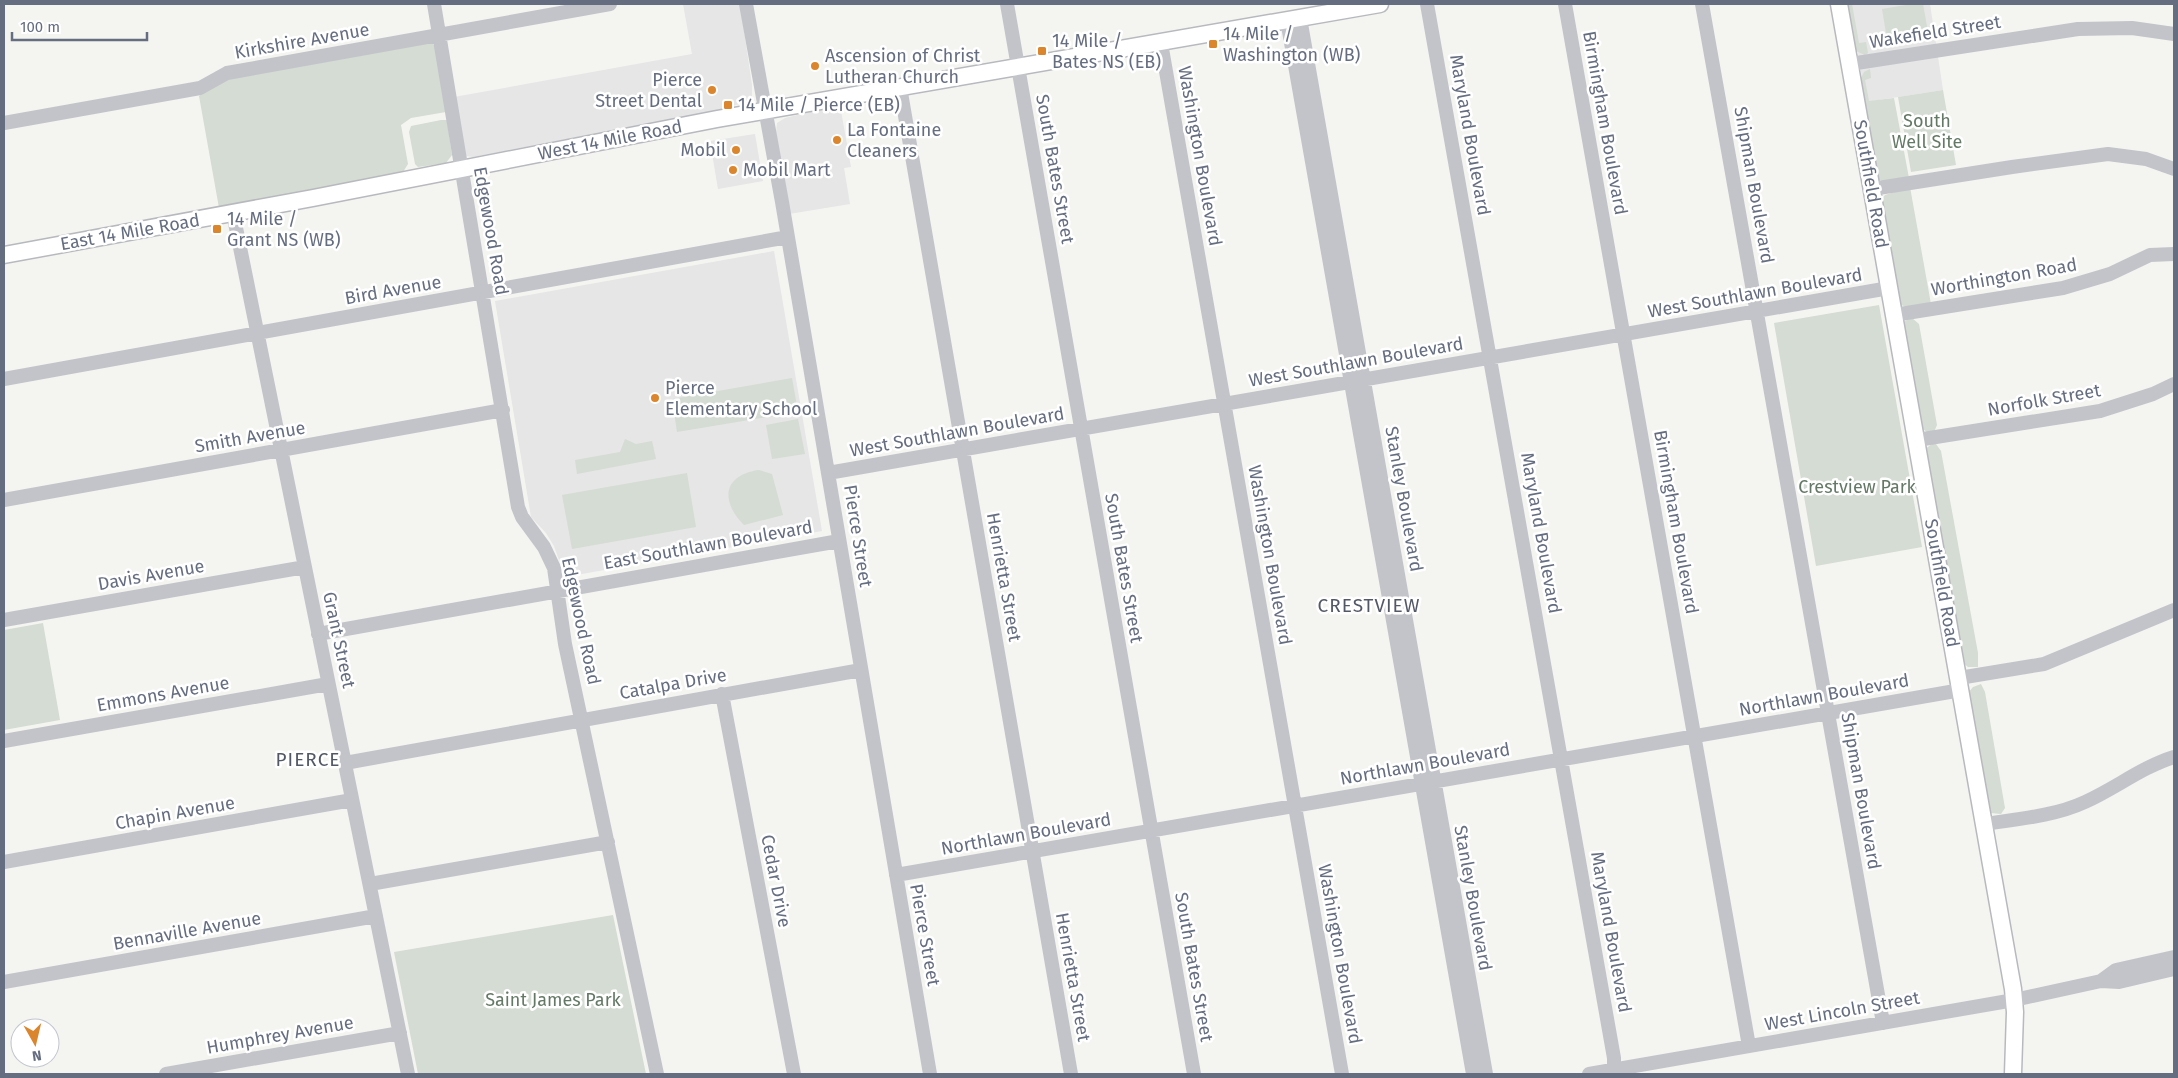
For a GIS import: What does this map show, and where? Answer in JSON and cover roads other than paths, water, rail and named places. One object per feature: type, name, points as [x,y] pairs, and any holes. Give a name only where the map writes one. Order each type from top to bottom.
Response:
[{"type":"main road","name":"West 14 Mile Road","points":[[462,169],[765,110],[1019,68],[1380,4]]},
{"type":"main road","name":"Southfield Road","points":[[1839,4],[2014,1000],[2014,1074]]},
{"type":"main road","name":"East 14 Mile Road","points":[[4,256],[462,169]]},
{"type":"street","name":"Edgewood Road","points":[[434,4],[518,507],[522,517],[550,557],[558,591],[565,644],[657,1074]]},
{"type":"street","name":"Kirkshire Avenue","points":[[4,123],[195,89],[227,73],[610,4]]},
{"type":"street","name":"Pierce Street","points":[[746,4],[788,237],[930,1074]]},
{"type":"street","name":"South Bates Street","points":[[1007,4],[1194,1074]]},
{"type":"street","name":"Maryland Boulevard","points":[[1428,4],[1614,1058],[1614,1072]]},
{"type":"street","name":"Birmingham Boulevard","points":[[1565,4],[1749,1046]]},
{"type":"street","name":"Shipman Boulevard","points":[[1702,4],[1883,1023]]},
{"type":"street","name":"Stanley Boulevard","points":[[1294,19],[1453,922],[1486,1074]]},
{"type":"street","name":"Wakefield Street","points":[[1850,64],[2078,29],[2132,28],[2174,34]]},
{"type":"street","name":"Washington Boulevard","points":[[1161,42],[1342,1074]]},
{"type":"street","name":"Henrietta Street","points":[[900,87],[1071,1074]]},
{"type":"street","points":[[1872,189],[2108,154],[2146,159],[2174,170]]},
{"type":"street","name":"Grant Street","points":[[234,213],[408,1074]]},
{"type":"street","name":"Bird Avenue","points":[[4,379],[788,237]]},
{"type":"street","name":"Worthington Road","points":[[1894,315],[2064,288],[2110,274],[2150,255],[2174,254]]},
{"type":"street","name":"West Southlawn Boulevard","points":[[828,473],[1889,288]]},
{"type":"street","name":"Norfolk Street","points":[[1917,440],[2100,411],[2145,397],[2174,384]]},
{"type":"street","name":"Smith Avenue","points":[[4,500],[503,410]]},
{"type":"street","name":"East Southlawn Boulevard","points":[[318,634],[839,541]]},
{"type":"street","name":"Davis Avenue","points":[[4,620],[305,567]]},
{"type":"street","name":"Northlawn Boulevard","points":[[896,875],[1828,713],[2044,664],[2174,610]]},
{"type":"street","name":"Catalpa Drive","points":[[345,763],[861,670]]},
{"type":"street","name":"Emmons Avenue","points":[[4,741],[328,684]]},
{"type":"street","name":"Cedar Drive","points":[[722,694],[794,1074]]},
{"type":"street","points":[[1984,824],[2032,816],[2076,805],[2103,793],[2134,774],[2174,757]]},
{"type":"street","name":"Chapin Avenue","points":[[4,862],[352,800]]},
{"type":"street","points":[[370,884],[608,842]]},
{"type":"street","name":"Bennaville Avenue","points":[[4,982],[376,916]]},
{"type":"street","name":"Stanley Boulevard","points":[[1453,922],[1473,1074]]},
{"type":"street","name":"West Lincoln Street","points":[[1589,1074],[1614,1072],[1749,1046],[2014,1000],[2101,981],[2119,982],[2164,967],[2174,957]]},
{"type":"street","name":"Humphrey Avenue","points":[[166,1074],[400,1033]]},
{"type":"place","name":"14 Mile / Washington (WB)","points":[[1213,44]]},
{"type":"place","name":"14 Mile / Bates NS (EB)","points":[[1042,51]]},
{"type":"place","name":"Ascension of Christ Lutheran Church","points":[[815,66]]},
{"type":"place","name":"Pierce Street Dental","points":[[712,90]]},
{"type":"place","name":"14 Mile / Pierce (EB)","points":[[728,105]]},
{"type":"place","name":"La Fontaine Cleaners","points":[[837,140]]},
{"type":"place","name":"Mobil","points":[[736,150]]},
{"type":"place","name":"Mobil Mart","points":[[733,170]]},
{"type":"place","name":"14 Mile / Grant NS (WB)","points":[[217,229]]},
{"type":"place","name":"Pierce Elementary School","points":[[655,398]]},
{"type":"district","name":"CRESTVIEW","points":[[1369,605]]},
{"type":"district","name":"PIERCE","points":[[308,759]]},
{"type":"park label","name":"South Well Site","points":[[1927,131]]},
{"type":"park label","name":"Crestview Park","points":[[1857,487]]},
{"type":"park label","name":"Saint James Park","points":[[553,1000]]}]
